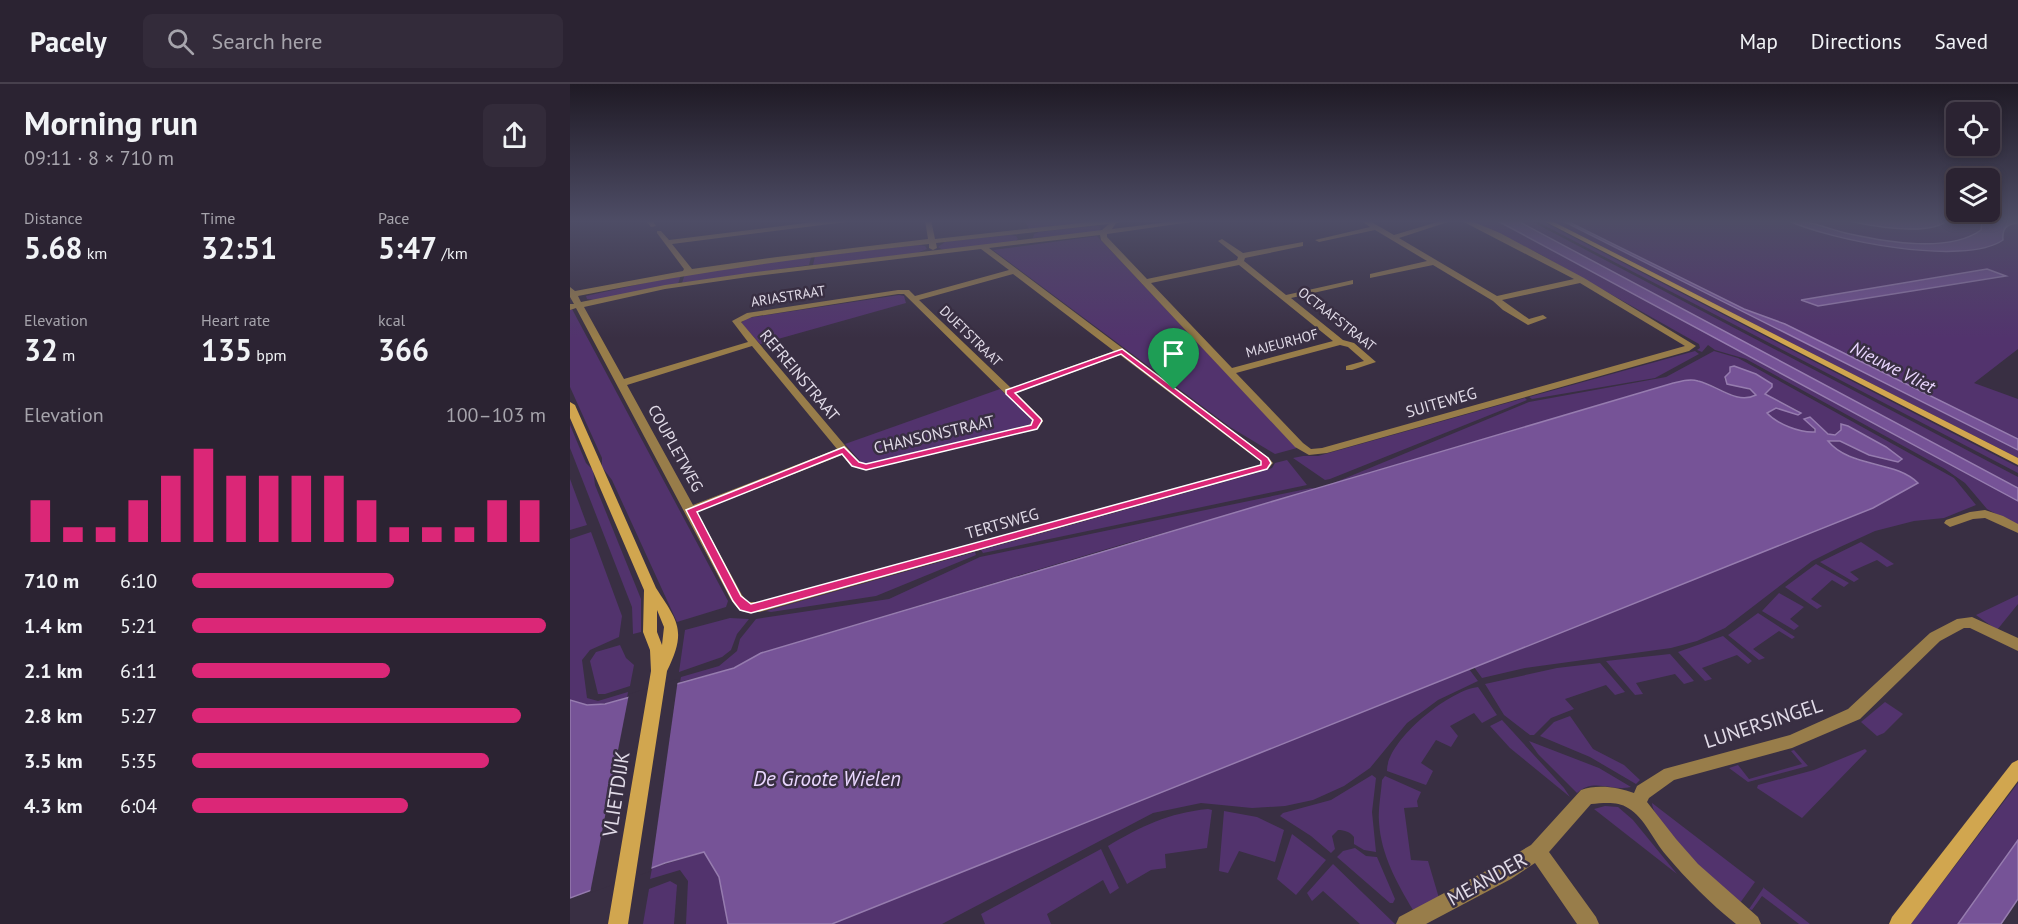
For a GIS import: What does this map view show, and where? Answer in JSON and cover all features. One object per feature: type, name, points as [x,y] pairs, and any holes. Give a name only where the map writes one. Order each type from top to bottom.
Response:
[{"type":"street","points":[[681,259],[688,269],[686,273]]},
{"type":"street","points":[[571,293],[686,273],[796,259]]},
{"type":"street","points":[[575,306],[658,288],[881,259]]},
{"type":"street","points":[[999,259],[1122,351]]},
{"type":"street","name":"SUITEWEG","points":[[1124,259],[1304,450],[1315,452],[1690,347],[1690,343],[1685,339],[1581,280]]},
{"type":"street","points":[[1145,282],[1240,259]]},
{"type":"street","name":"OCTAAFSTRAAT","points":[[1241,259],[1340,342],[1351,345],[1371,362],[1349,368]]},
{"type":"street","points":[[1429,259],[1496,299],[1528,322],[1543,318]]},
{"type":"street","points":[[1542,259],[1581,280]]},
{"type":"street","points":[[1622,259],[2018,462]]},
{"type":"street","points":[[1373,276],[1434,262]]},
{"type":"street","name":"ARIASTRAAT","points":[[739,319],[750,315],[898,292],[906,292],[913,299],[1014,271]]},
{"type":"street","points":[[1496,299],[1581,280]]},
{"type":"street","points":[[1286,297],[1350,282]]},
{"type":"street","name":"COUPLETWEG","points":[[571,293],[575,306],[622,384],[737,598],[744,607]]},
{"type":"street","name":"DUETSTRAAT","points":[[913,299],[1009,392]]},
{"type":"street","name":"REFREINSTRAAT","points":[[739,319],[736,323],[844,450]]},
{"type":"street","name":"MAJEURHOF","points":[[1231,372],[1340,342]]},
{"type":"street","points":[[622,384],[753,343]]},
{"type":"street","points":[[1009,392],[1122,351]]},
{"type":"street","name":"TERTSWEG","points":[[744,607],[760,607],[1264,467],[1267,463],[1265,460],[1122,351]]},
{"type":"street","name":"CHANSONSTRAAT","points":[[844,450],[855,464],[866,467],[1034,427],[1037,419],[1009,392]]},
{"type":"street","name":"VLIETDIJK","points":[[570,405],[650,591],[663,604],[671,627],[668,655],[659,671]]},
{"type":"street","points":[[691,510],[844,450]]},
{"type":"street","points":[[1950,523],[1975,513],[1985,513],[1994,515],[2018,529]]},
{"type":"street","name":"VLIETDIJK","points":[[618,923],[659,671],[657,650],[650,632],[650,591]]},
{"type":"street","name":"LUNERSINGEL","points":[[1637,804],[1643,792],[1670,774],[1792,741],[1854,714],[1935,637],[1962,623],[1972,622],[2018,645]]},
{"type":"street","points":[[1899,924],[2018,768]]},
{"type":"street","name":"MEANDER","points":[[1406,924],[1504,872],[1538,851],[1587,796],[1606,795],[1624,798],[1637,804]]},
{"type":"street","points":[[1637,804],[1672,850],[1726,904],[1751,924]]},
{"type":"street","name":"MEANDER","points":[[1538,851],[1589,924]]},
{"type":"shaded area","points":[[795,259],[810,259],[809,265],[682,283],[685,274]]},
{"type":"shaded area","points":[[814,259],[863,259],[813,265]]},
{"type":"shaded area","points":[[1005,259],[1119,259],[1297,448],[1275,454],[1230,427]]},
{"type":"shaded area","points":[[1549,259],[1569,259],[2007,494],[2018,501],[2018,526],[1987,509],[1965,483],[1945,469],[1746,359],[1715,350],[1708,345],[1702,352],[1697,350],[1700,348],[1699,344]]},
{"type":"shaded area","points":[[1589,259],[1604,259],[2018,477],[2018,488]]},
{"type":"shaded area","points":[[1609,259],[1616,259],[2018,467],[2018,473]]},
{"type":"shaded area","points":[[1627,259],[1639,259],[2018,450],[2018,458]]},
{"type":"shaded area","points":[[1644,259],[2018,259],[2018,349],[1974,383],[2018,399],[2018,439],[1785,324],[1744,309]],"holes":[[[1987,269],[2005,275],[1818,306],[1802,300]]]},
{"type":"shaded area","points":[[681,275],[678,284],[595,300],[587,299],[586,296]]},
{"type":"shaded area","points":[[904,296],[906,303],[760,344],[741,323],[747,318]]},
{"type":"shaded area","points":[[572,309],[728,601],[726,607],[677,622],[612,480],[602,467],[602,458],[570,387],[570,310]]},
{"type":"shaded area","points":[[1695,351],[1699,354],[1655,378],[1532,399],[1529,397]]},
{"type":"shaded area","points":[[1714,351],[1738,358],[1954,478],[1976,505],[1944,518],[1914,521],[1875,531],[1840,547],[1812,561],[1725,628],[1697,641],[1671,648],[1525,668],[1482,678],[1474,667],[1873,508],[1918,483],[1897,470],[1848,455],[1827,442],[1840,441],[1869,455],[1898,462],[1902,460],[1886,447],[1841,430],[1835,435],[1828,434],[1809,417],[1815,433],[1795,430],[1776,421],[1767,413],[1776,408],[1799,411],[1765,394],[1772,384],[1756,374],[1730,372],[1724,379],[1756,395],[1737,396],[1706,383],[1687,380],[1324,487],[1529,402],[1666,377]]},
{"type":"shaded area","points":[[1000,389],[1033,420],[1031,424],[870,464],[862,463],[845,444]]},
{"type":"shaded area","points":[[1525,398],[1527,400],[1330,479],[1325,480],[1293,458],[1318,456]]},
{"type":"shaded area","points":[[570,425],[586,463],[593,470],[595,485],[641,599],[641,632],[633,634],[632,607],[570,448]]},
{"type":"shaded area","points":[[1287,460],[1307,485],[983,553],[981,550],[1257,473],[1272,468],[1275,463]]},
{"type":"shaded area","points":[[570,479],[587,525],[570,530]]},
{"type":"shaded area","points":[[1311,488],[1320,489],[1117,546],[761,653],[734,668],[680,682],[681,677],[719,666],[737,651],[740,639],[756,619],[889,599],[980,557]]},
{"type":"shaded area","points":[[591,532],[622,616],[619,637],[590,650],[582,660],[587,698],[598,701],[628,692],[627,698],[583,705],[570,700],[570,539]]},
{"type":"shaded area","points":[[1861,542],[1894,564],[1887,567],[1877,560],[1850,572],[1859,579],[1854,582],[1820,562]]},
{"type":"shaded area","points":[[975,552],[976,555],[876,596],[766,611]]},
{"type":"shaded area","points":[[1816,564],[1849,583],[1844,587],[1832,580],[1811,599],[1822,606],[1817,609],[1785,587]]},
{"type":"shaded area","points":[[1779,593],[1804,607],[1790,619],[1799,626],[1794,630],[1762,611]]},
{"type":"shaded area","points":[[2018,595],[2018,604],[1997,630],[1976,615]]},
{"type":"shaded area","points":[[1758,613],[1795,637],[1792,639],[1779,631],[1753,649],[1765,658],[1759,660],[1728,635]]},
{"type":"shaded area","points":[[730,618],[749,619],[737,634],[731,650],[722,657],[679,672],[685,630]]},
{"type":"shaded area","points":[[1723,636],[1752,661],[1748,664],[1737,655],[1702,668],[1712,679],[1705,681],[1678,652]]},
{"type":"shaded area","points":[[620,645],[626,658],[634,665],[630,686],[598,694],[590,661],[596,652]]},
{"type":"shaded area","points":[[1670,654],[1694,681],[1684,684],[1675,674],[1636,683],[1643,694],[1635,695],[1606,661]]},
{"type":"shaded area","points":[[1600,663],[1625,692],[1615,695],[1606,685],[1565,699],[1574,709],[1551,718],[1534,735],[1530,735],[1504,715],[1485,684],[1557,668]]},
{"type":"shaded area","points":[[1469,669],[1478,681],[1438,700],[1407,723],[1370,768],[1344,786],[1313,800],[1285,806],[1252,808],[1201,803],[1153,813],[942,924],[832,924]]},
{"type":"shaded area","points":[[1478,687],[1497,715],[1482,723],[1474,713],[1450,726],[1458,736],[1451,747],[1436,740],[1421,763],[1433,771],[1426,785],[1387,771],[1389,759],[1397,746],[1421,719],[1451,697]]},
{"type":"shaded area","points":[[1885,702],[1903,714],[1884,733],[1877,736],[1861,722]]},
{"type":"shaded area","points":[[1570,716],[1593,749],[1624,765],[1640,780],[1636,784],[1590,757],[1540,736],[1554,722]]},
{"type":"shaded area","points":[[1502,720],[1570,797],[1510,748],[1490,726]]},
{"type":"shaded area","points":[[1529,741],[1599,768],[1631,787],[1597,785],[1583,788],[1577,793],[1538,754]]},
{"type":"shaded area","points":[[1865,749],[1867,751],[1802,818],[1757,788],[1758,785],[1814,770]]},
{"type":"shaded area","points":[[1794,750],[1808,766],[1748,782],[1729,768],[1738,765],[1749,779],[1802,764],[1791,751]]},
{"type":"shaded area","points":[[1372,775],[1376,778],[1372,812],[1376,852],[1364,850],[1354,844],[1354,837],[1351,834],[1338,830],[1332,836],[1335,849],[1331,853],[1311,836],[1280,816],[1283,813],[1331,800]]},
{"type":"shaded area","points":[[1385,776],[1421,792],[1417,801],[1418,807],[1404,808],[1411,860],[1428,861],[1439,898],[1413,910],[1391,868],[1380,834],[1379,807],[1382,780]]},
{"type":"shaded area","points":[[2018,783],[2018,840],[1958,924],[1911,924]]},
{"type":"shaded area","points":[[1652,803],[1755,882],[1740,903],[1675,841],[1656,814]]},
{"type":"shaded area","points":[[1605,806],[1618,807],[1633,820],[1677,874],[1594,809]]},
{"type":"shaded area","points":[[1212,810],[1207,848],[1165,854],[1166,868],[1151,870],[1127,884],[1108,846],[1132,832],[1168,817]]},
{"type":"shaded area","points":[[1224,811],[1257,817],[1284,830],[1275,862],[1239,851],[1228,873],[1219,871]]},
{"type":"shaded area","points":[[1292,834],[1326,860],[1296,895],[1277,879]]},
{"type":"shaded area","points":[[1355,848],[1366,856],[1377,857],[1395,899],[1393,903],[1390,903],[1337,857],[1343,851]]},
{"type":"shaded area","points":[[1101,849],[1119,888],[1110,894],[1103,880],[1047,914],[1051,924],[985,924],[981,914]]},
{"type":"shaded area","points":[[705,852],[719,877],[728,924],[686,924],[688,881],[680,870],[650,879],[652,868]]},
{"type":"shaded area","points":[[1333,864],[1395,924],[1360,924],[1323,891],[1312,901],[1307,893]]},
{"type":"shaded area","points":[[670,881],[677,885],[674,924],[643,924],[649,889]]},
{"type":"shaded area","points":[[1764,887],[1810,924],[1799,924],[1762,896],[1752,910],[1749,909]]},
{"type":"water","points":[[1569,259],[1589,259],[2018,488],[2018,501]]},
{"type":"water","points":[[1639,259],[1644,259],[1744,309],[1785,324],[2018,439],[2018,450]]},
{"type":"water","points":[[1987,269],[2006,276],[1818,306],[1801,300]]},
{"type":"water","name":"De Groote Wielen","points":[[1734,366],[1756,374],[1772,384],[1765,394],[1801,413],[1798,415],[1776,408],[1767,413],[1777,421],[1796,429],[1815,432],[1815,429],[1804,419],[1810,417],[1828,434],[1835,435],[1841,430],[1841,424],[1848,426],[1886,447],[1902,459],[1898,462],[1869,455],[1840,441],[1828,441],[1837,450],[1848,456],[1897,471],[1918,483],[1873,508],[832,924],[728,924],[719,877],[704,852],[665,863],[570,898],[570,700],[587,705],[605,704],[734,668],[761,653],[1670,384],[1695,380],[1741,398],[1756,395],[1750,389],[1727,384],[1725,377],[1730,372],[1730,367]]},
{"type":"water","points":[[2018,840],[2018,899],[2001,924],[1958,924]]},
{"type":"pier","points":[[678,679],[651,871],[590,893],[629,694]]},
{"type":"route","points":[[1122,351],[1174,390],[1265,460],[1267,463],[1264,467],[751,609],[744,607],[737,598],[691,510],[844,450],[855,464],[866,467],[1034,427],[1037,419],[1009,392],[1122,351]]},
{"type":"water label","name":"Nieuwe Vliet","points":[[1893,367]]}]
